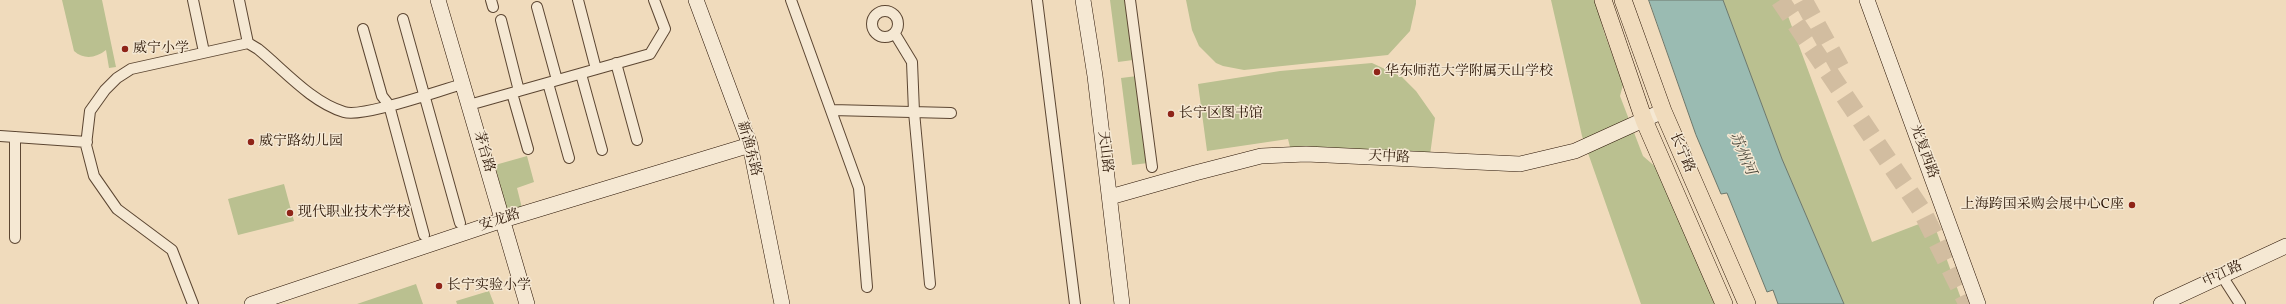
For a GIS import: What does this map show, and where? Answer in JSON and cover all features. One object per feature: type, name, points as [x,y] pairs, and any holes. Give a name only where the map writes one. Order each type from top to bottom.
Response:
[{"type":"main road","name":"长宁路","points":[[1603,0],[1644,120],[1724,304]]},
{"type":"main road","name":"长宁路","points":[[1623,0],[1663,111],[1746,304]]},
{"type":"street","points":[[193,0],[204,52]]},
{"type":"street","points":[[239,0],[248,43]]},
{"type":"street","name":"茅台路","points":[[438,0],[527,304]]},
{"type":"street","points":[[578,0],[596,69]]},
{"type":"street","points":[[469,105],[650,54],[665,29],[654,0]]},
{"type":"street","name":"新渔东路","points":[[696,0],[750,145],[782,304]]},
{"type":"street","points":[[791,0],[859,188],[866,287]]},
{"type":"street","points":[[1037,0],[1075,304]]},
{"type":"street","name":"天山路","points":[[1083,0],[1110,197],[1122,304]]},
{"type":"street","points":[[1130,0],[1152,167]]},
{"type":"street","name":"光复西路","points":[[1867,0],[1978,304]]},
{"type":"street","points":[[538,7],[552,82],[569,158]]},
{"type":"street","points":[[403,19],[460,224]]},
{"type":"street","points":[[501,20],[528,149]]},
{"type":"street","points":[[363,29],[382,96],[389,105],[424,235]]},
{"type":"street","points":[[895,34],[912,62],[914,112],[930,284]]},
{"type":"street","points":[[193,304],[172,250],[117,209],[94,176],[87,142],[90,111],[105,90],[117,78],[131,69],[248,43],[258,48],[322,102],[346,113],[363,112],[463,84]]},
{"type":"street","points":[[616,63],[637,140]]},
{"type":"street","points":[[580,74],[602,150]]},
{"type":"street","points":[[832,110],[951,113]]},
{"type":"street","name":"天中路","points":[[1110,197],[1261,156],[1306,154],[1520,164],[1575,151],[1663,111]]},
{"type":"street","points":[[0,136],[87,142]]},
{"type":"street","points":[[14,238],[15,137]]},
{"type":"street","name":"安龙路","points":[[258,303],[503,220],[750,145]]},
{"type":"street","name":"中江路","points":[[2161,304],[2286,246]]},
{"type":"street","points":[[2222,276],[2240,304]]},
{"type":"green space","points":[[62,0],[102,0],[116,67],[109,68],[106,50],[98,55],[90,57],[82,56],[74,51]]},
{"type":"green space","points":[[1110,0],[1126,0],[1133,60],[1118,62]]},
{"type":"green space","points":[[1186,0],[1416,0],[1416,4],[1410,31],[1388,55],[1244,70],[1223,66],[1216,63],[1199,46],[1192,30]]},
{"type":"green space","points":[[1551,0],[1595,0],[1604,32],[1623,85],[1620,96],[1643,156],[1658,169],[1716,304],[1641,304],[1582,136]]},
{"type":"green space","points":[[1723,0],[1782,0],[1872,242],[1932,219],[1963,304],[1844,304],[1782,159]]},
{"type":"green space","points":[[1372,63],[1402,77],[1416,91],[1435,118],[1430,155],[1290,147],[1288,139],[1207,151],[1198,84],[1280,71]]},
{"type":"green space","points":[[1137,76],[1148,163],[1132,165],[1121,78]]},
{"type":"green space","points":[[527,156],[534,182],[517,188],[522,208],[507,212],[495,165]]},
{"type":"green space","points":[[284,184],[294,221],[238,235],[228,199]]},
{"type":"green space","points":[[416,284],[423,304],[357,304]]},
{"type":"green space","points":[[489,291],[494,304],[457,304],[456,301]]},
{"type":"water","name":"苏州河","points":[[1649,0],[1723,0],[1782,159],[1844,304],[1778,304],[1773,290],[1767,292],[1727,193],[1721,194],[1696,135]]},
{"type":"tunnel","points":[[1780,0],[1922,211],[1968,304]]},
{"type":"tunnel","points":[[1803,0],[1844,75]]},
{"type":"place","name":"威宁小学","points":[[125,49]]},
{"type":"place","name":"华东师范大学附属天山学校","points":[[1377,72]]},
{"type":"place","name":"长宁区图书馆","points":[[1171,114]]},
{"type":"place","name":"威宁路幼儿园","points":[[251,142]]},
{"type":"place","name":"上海跨国采购会展中心C座","points":[[2132,205]]},
{"type":"place","name":"现代职业技术学校","points":[[290,213]]},
{"type":"place","name":"长宁实验小学","points":[[439,286]]}]
